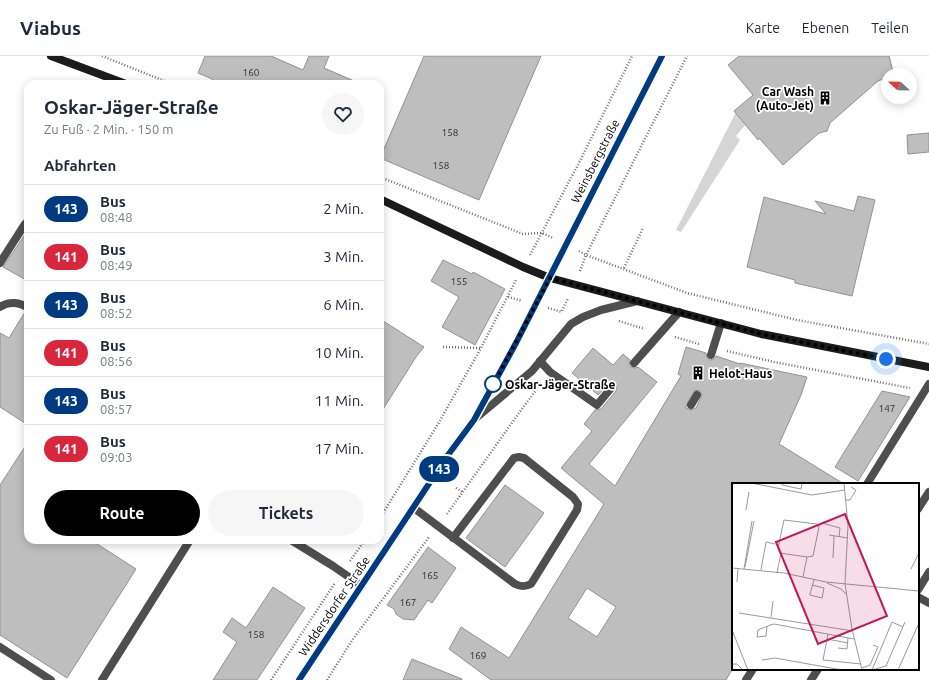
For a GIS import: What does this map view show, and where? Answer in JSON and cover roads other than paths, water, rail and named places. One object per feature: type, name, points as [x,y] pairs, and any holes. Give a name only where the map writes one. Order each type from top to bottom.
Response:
[{"type":"main road","points":[[51,56],[115,80]]},
{"type":"main road","name":"Weinsbergstraße","points":[[550,278],[662,56]]},
{"type":"main road","points":[[384,201],[523,267],[550,278],[761,334],[929,367]]},
{"type":"main road","name":"Widdersdorfer Straße","points":[[299,680],[474,420],[550,278]]},
{"type":"street","points":[[0,263],[24,226]]},
{"type":"street","points":[[474,420],[532,371],[571,324],[583,317],[601,310],[637,301]]},
{"type":"street","points":[[0,307],[4,304],[21,303],[24,305]]},
{"type":"street","points":[[634,363],[679,312]]},
{"type":"street","points":[[712,351],[721,323]]},
{"type":"street","points":[[540,361],[550,372],[596,405],[612,387]]},
{"type":"street","points":[[868,483],[927,387]]},
{"type":"street","points":[[691,405],[697,395]]},
{"type":"street","points":[[414,508],[515,584],[526,586],[531,584],[573,517],[577,510],[578,504],[573,497],[524,458],[514,458],[454,538]]},
{"type":"street","points":[[919,507],[929,492]]},
{"type":"street","points":[[103,680],[188,544]]},
{"type":"street","points":[[297,544],[362,586]]},
{"type":"street","points":[[919,588],[929,572]]},
{"type":"street","points":[[919,598],[929,603]]},
{"type":"street","points":[[0,647],[51,680]]},
{"type":"street","points":[[746,680],[752,670]]},
{"type":"street","points":[[811,680],[817,670]]},
{"type":"place","name":"Car Wash (Auto-Jet)","points":[[825,98]]},
{"type":"place","name":"Helot-Haus","points":[[698,373]]},
{"type":"place","name":"Oskar-Jäger-Straße","points":[[493,384]]}]
